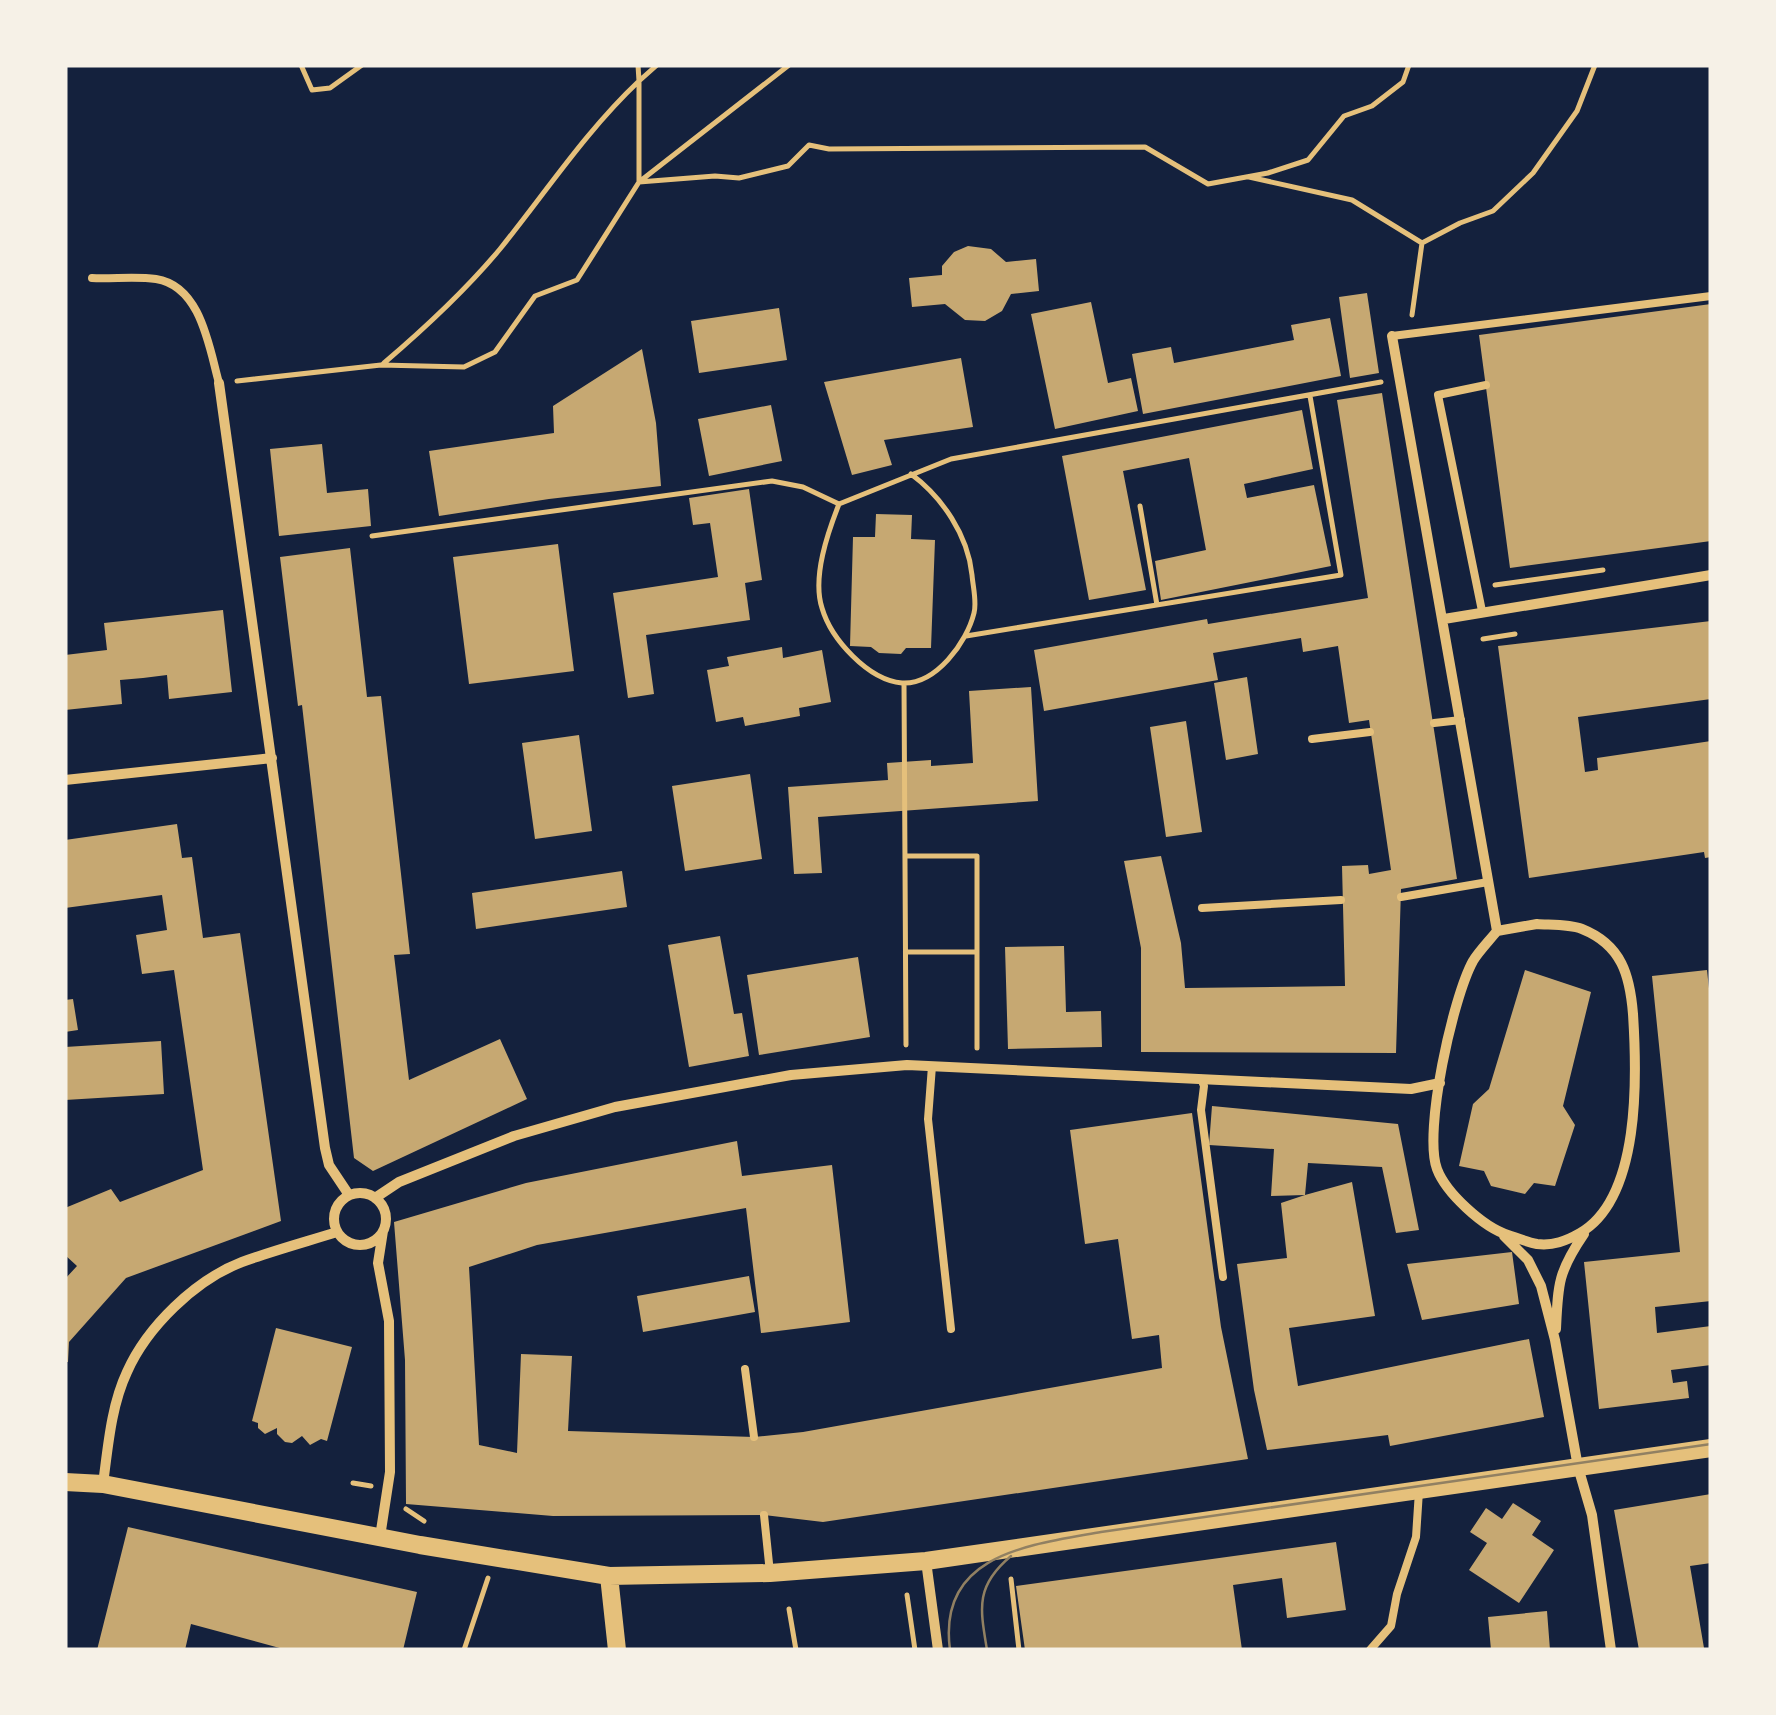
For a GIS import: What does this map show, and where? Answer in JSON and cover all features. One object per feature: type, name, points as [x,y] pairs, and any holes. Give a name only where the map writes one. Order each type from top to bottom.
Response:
[{"type":"street","points":[[1392,336],[1497,931]]},
{"type":"street","points":[[219,383],[325,1148],[329,1165],[349,1195]]},
{"type":"street","points":[[1444,618],[1711,574]]},
{"type":"street","points":[[65,780],[272,758]]},
{"type":"street","points":[[1555,1340],[1558,1284],[1565,1262],[1606,1211],[1624,1178],[1636,1070],[1630,978],[1614,950],[1581,929],[1537,924],[1497,931],[1474,961],[1458,1000],[1440,1083],[1432,1146],[1438,1172],[1455,1195],[1528,1260],[1541,1286],[1578,1467],[1592,1516],[1611,1650]]},
{"type":"street","points":[[375,1198],[399,1182],[514,1136],[615,1107],[790,1075],[908,1065],[1411,1090],[1440,1083]]},
{"type":"street","points":[[378,1263],[337,1232],[334,1214],[349,1195],[365,1193],[375,1198],[385,1212],[378,1263],[390,1322],[390,1472],[380,1536]]},
{"type":"street","points":[[1501,1233],[1538,1244],[1563,1242],[1589,1228]]},
{"type":"street","points":[[103,1484],[117,1400],[126,1374],[142,1343],[162,1321],[206,1283],[238,1264],[337,1232]]},
{"type":"street","points":[[356,1245],[374,1241],[383,1232]]},
{"type":"street","points":[[65,1482],[103,1484],[610,1576],[770,1574],[926,1561],[1711,1448]]},
{"type":"street","points":[[926,1561],[938,1650]]},
{"type":"street","points":[[610,1576],[617,1650]]},
{"type":"lane","points":[[92,278],[154,279],[170,282],[186,293],[208,339],[219,383]]},
{"type":"lane","points":[[1392,336],[1711,296]]},
{"type":"lane","points":[[1482,610],[1438,395],[1486,385]]},
{"type":"lane","points":[[1434,723],[1461,720]]},
{"type":"lane","points":[[1312,739],[1370,732]]},
{"type":"lane","points":[[1401,897],[1488,882]]},
{"type":"lane","points":[[1202,908],[1342,900]]},
{"type":"lane","points":[[932,1066],[928,1118],[952,1329]]},
{"type":"lane","points":[[1202,1079],[1201,1110],[1223,1277]]},
{"type":"lane","points":[[745,1369],[754,1438]]},
{"type":"lane","points":[[1370,1650],[1391,1626],[1396,1594],[1416,1537],[1419,1490]]},
{"type":"lane","points":[[764,1514],[770,1574]]},
{"type":"path","points":[[300,65],[312,90],[330,88],[362,65]]},
{"type":"path","points":[[638,65],[639,182]]},
{"type":"path","points":[[382,366],[432,323],[498,252],[610,108],[656,65]]},
{"type":"path","points":[[219,383],[382,366],[464,367],[495,352],[536,296],[577,280],[639,182],[789,65]]},
{"type":"path","points":[[639,182],[739,178],[788,166],[808,145],[829,149],[1146,147],[1208,184],[1308,160],[1344,116],[1372,106],[1402,82],[1409,65]]},
{"type":"path","points":[[1422,242],[1493,211],[1533,172],[1578,111],[1595,65]]},
{"type":"path","points":[[1246,177],[1352,200],[1422,242]]},
{"type":"path","points":[[1411,319],[1422,242]]},
{"type":"path","points":[[910,474],[944,505],[958,530],[971,566],[976,609],[966,636],[948,662],[904,683],[876,674],[853,656],[821,606],[822,546],[839,504],[910,474],[951,459],[1399,379]]},
{"type":"path","points":[[966,636],[1341,574],[1310,395]]},
{"type":"path","points":[[372,536],[772,482],[804,487],[839,504]]},
{"type":"path","points":[[1140,506],[1157,605]]},
{"type":"path","points":[[1477,588],[1617,568]]},
{"type":"path","points":[[1483,639],[1515,634]]},
{"type":"path","points":[[904,683],[908,1065]]},
{"type":"path","points":[[906,856],[977,856],[976,1052]]},
{"type":"path","points":[[906,952],[976,952]]},
{"type":"path","points":[[464,1650],[489,1575]]},
{"type":"path","points":[[1011,1579],[1019,1650]]},
{"type":"path","points":[[907,1595],[915,1650]]},
{"type":"path","points":[[790,1609],[796,1650]]},
{"type":"building","points":[[968,246],[991,249],[1006,262],[1036,259],[1039,291],[1011,294],[1002,311],[985,321],[965,320],[945,304],[912,307],[909,278],[942,275],[942,266],[954,252]]},
{"type":"building","points":[[1367,293],[1379,373],[1350,378],[1339,297]]},
{"type":"building","points":[[1091,302],[1108,383],[1131,378],[1138,411],[1055,429],[1031,314]]},
{"type":"building","points":[[1711,304],[1711,541],[1510,568],[1479,335]]},
{"type":"building","points":[[779,308],[787,360],[699,373],[691,321]]},
{"type":"building","points":[[1330,318],[1341,376],[1143,414],[1132,354],[1171,347],[1174,363],[1294,340],[1291,325]]},
{"type":"building","points":[[642,349],[656,423],[661,486],[439,516],[429,451],[554,433],[553,406]]},
{"type":"building","points":[[961,358],[973,427],[884,440],[892,465],[852,475],[824,382]]},
{"type":"building","points":[[1382,393],[1457,879],[1401,889],[1396,1053],[1141,1052],[1141,948],[1124,861],[1161,856],[1181,943],[1185,988],[1345,986],[1342,866],[1368,865],[1369,874],[1391,870],[1369,720],[1349,723],[1338,646],[1303,652],[1301,638],[1213,653],[1218,680],[1044,711],[1034,650],[1207,619],[1208,624],[1368,598],[1337,400]]},
{"type":"building","points":[[771,405],[782,461],[709,476],[698,419]]},
{"type":"building","points":[[1302,410],[1313,469],[1244,484],[1247,498],[1314,485],[1331,566],[1161,600],[1155,561],[1206,550],[1189,458],[1123,471],[1146,590],[1089,600],[1062,456]]},
{"type":"building","points":[[322,444],[327,493],[368,489],[371,526],[279,536],[270,449]]},
{"type":"building","points":[[749,489],[762,580],[745,583],[750,620],[646,635],[654,694],[628,698],[613,593],[718,577],[710,523],[693,525],[689,498]]},
{"type":"building","points":[[876,514],[912,515],[911,539],[935,540],[931,648],[906,648],[901,654],[850,646],[853,537],[875,537]]},
{"type":"building","points":[[558,544],[574,671],[469,684],[453,557]]},
{"type":"building","points":[[350,548],[367,697],[381,696],[410,954],[394,955],[409,1080],[500,1039],[527,1099],[373,1171],[354,1158],[302,705],[298,706],[280,557]]},
{"type":"building","points":[[223,610],[232,692],[169,699],[167,675],[120,680],[122,704],[65,710],[65,655],[107,650],[104,623]]},
{"type":"building","points":[[1711,621],[1711,699],[1578,717],[1585,772],[1598,770],[1597,758],[1711,741],[1711,857],[1705,858],[1704,852],[1529,878],[1498,646]]},
{"type":"building","points":[[782,647],[783,658],[822,650],[831,702],[799,708],[800,716],[745,726],[743,717],[716,722],[707,670],[729,666],[727,657]]},
{"type":"building","points":[[1247,677],[1258,754],[1226,760],[1214,683]]},
{"type":"building","points":[[1031,687],[1038,801],[818,817],[822,873],[794,874],[788,787],[888,780],[887,763],[973,763],[969,691]]},
{"type":"building","points":[[1186,721],[1202,832],[1166,837],[1150,727]]},
{"type":"building","points":[[579,735],[592,831],[535,839],[522,743]]},
{"type":"building","points":[[750,774],[762,859],[685,871],[672,786]]},
{"type":"building","points":[[177,824],[182,858],[192,857],[203,938],[240,933],[281,1221],[126,1278],[69,1342],[65,1362],[65,1279],[77,1266],[65,1255],[65,1208],[111,1189],[120,1202],[203,1170],[174,970],[142,974],[136,935],[167,930],[162,895],[65,908],[65,840]]},
{"type":"building","points":[[622,871],[627,907],[476,929],[472,893]]},
{"type":"building","points":[[720,936],[734,1014],[742,1013],[749,1056],[689,1067],[668,945]]},
{"type":"building","points":[[1064,946],[1066,1012],[1101,1011],[1102,1047],[1008,1049],[1005,947]]},
{"type":"building","points":[[858,957],[870,1037],[759,1055],[747,975]]},
{"type":"building","points":[[1525,970],[1591,992],[1563,1106],[1575,1125],[1555,1186],[1534,1183],[1525,1194],[1491,1186],[1484,1171],[1459,1166],[1473,1104],[1489,1089]]},
{"type":"building","points":[[1707,970],[1711,1007],[1711,1301],[1655,1307],[1657,1333],[1711,1326],[1711,1365],[1671,1370],[1673,1383],[1687,1381],[1689,1398],[1599,1409],[1584,1262],[1680,1252],[1652,976]]},
{"type":"building","points":[[73,999],[78,1030],[65,1032],[65,1000]]},
{"type":"building","points":[[161,1041],[164,1094],[65,1100],[65,1047]]},
{"type":"building","points":[[1212,1106],[1398,1124],[1419,1230],[1396,1233],[1382,1167],[1308,1163],[1305,1195],[1271,1196],[1274,1149],[1209,1145]]},
{"type":"building","points":[[1192,1113],[1221,1327],[1248,1459],[823,1522],[764,1515],[553,1516],[406,1504],[405,1360],[394,1222],[526,1183],[737,1141],[742,1176],[832,1165],[850,1322],[761,1333],[746,1208],[537,1245],[469,1267],[479,1445],[517,1453],[521,1354],[572,1356],[568,1431],[754,1437],[803,1432],[1162,1368],[1159,1335],[1132,1339],[1118,1239],[1085,1244],[1070,1130]]},
{"type":"building","points":[[1352,1182],[1375,1316],[1289,1328],[1298,1386],[1529,1339],[1544,1417],[1390,1446],[1388,1435],[1267,1450],[1254,1390],[1237,1264],[1287,1258],[1281,1203]]},
{"type":"building","points":[[1512,1252],[1519,1304],[1422,1320],[1407,1264]]},
{"type":"building","points":[[749,1276],[755,1312],[643,1332],[637,1296]]},
{"type":"building","points":[[276,1328],[352,1347],[327,1441],[321,1439],[310,1445],[302,1436],[292,1443],[285,1442],[277,1428],[265,1434],[252,1421]]},
{"type":"building","points":[[1711,1494],[1711,1563],[1690,1566],[1704,1648],[1639,1650],[1614,1510]]},
{"type":"building","points":[[1513,1503],[1541,1521],[1532,1535],[1554,1550],[1519,1603],[1469,1570],[1487,1543],[1470,1532],[1486,1508],[1502,1519]]},
{"type":"building","points":[[128,1527],[417,1592],[403,1650],[287,1650],[191,1624],[185,1650],[97,1650]]},
{"type":"building","points":[[1336,1542],[1346,1610],[1287,1618],[1282,1578],[1233,1585],[1242,1650],[1025,1650],[1016,1586]]},
{"type":"building","points":[[1547,1611],[1550,1650],[1491,1650],[1488,1617]]},
{"type":"tram line","points":[[950,1650],[950,1618],[958,1593],[973,1574],[994,1560],[1045,1542],[1711,1444]]},
{"type":"tram line","points":[[987,1650],[983,1598],[991,1577],[1011,1556]]}]
